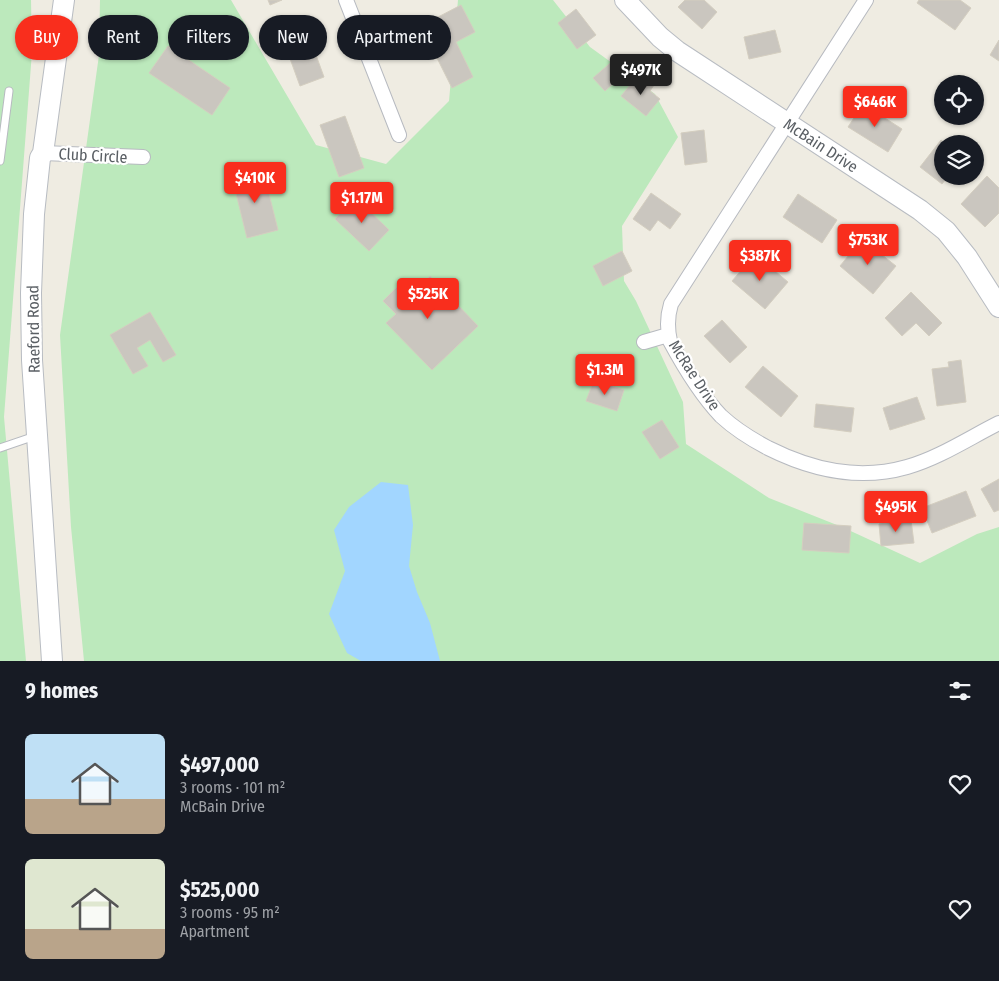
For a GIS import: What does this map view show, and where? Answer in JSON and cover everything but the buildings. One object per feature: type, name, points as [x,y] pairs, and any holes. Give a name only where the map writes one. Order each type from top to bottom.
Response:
[{"type":"main road","name":"Raeford Road","points":[[52,661],[32,360],[31,293],[34,214],[40,158],[43,153],[64,0]]},
{"type":"main road","name":"McBain Drive","points":[[624,0],[660,37],[678,51],[920,210],[946,231],[968,257],[999,307]]},
{"type":"street","points":[[346,0],[399,135]]},
{"type":"street","name":"McRae Drive","points":[[866,0],[671,304],[667,315],[668,335],[675,351],[707,399],[721,416],[738,431],[787,457],[819,468],[841,473],[864,474],[908,466],[929,458],[999,423]]},
{"type":"street","name":"Club Circle","points":[[43,153],[143,157]]},
{"type":"street","points":[[644,342],[668,335]]},
{"type":"lane","points":[[0,161],[9,91]]},
{"type":"lane","points":[[0,448],[38,436]]},
{"type":"green space","points":[[0,0],[31,0],[31,15],[15,15],[15,60],[31,60],[4,417],[26,661],[0,661]]},
{"type":"green space","points":[[100,0],[231,0],[240,15],[168,15],[168,60],[249,60],[249,31],[259,48],[259,60],[266,60],[316,145],[386,164],[449,101],[458,0],[553,0],[590,47],[655,94],[678,137],[622,226],[624,281],[636,301],[683,402],[686,444],[769,498],[842,527],[920,563],[977,534],[999,527],[999,661],[84,661],[71,527],[60,335],[98,60],[158,60],[158,15],[100,15]]},
{"type":"water","points":[[381,482],[408,485],[413,525],[409,566],[430,623],[440,661],[361,661],[347,653],[329,614],[345,571],[334,530],[349,507]]}]
